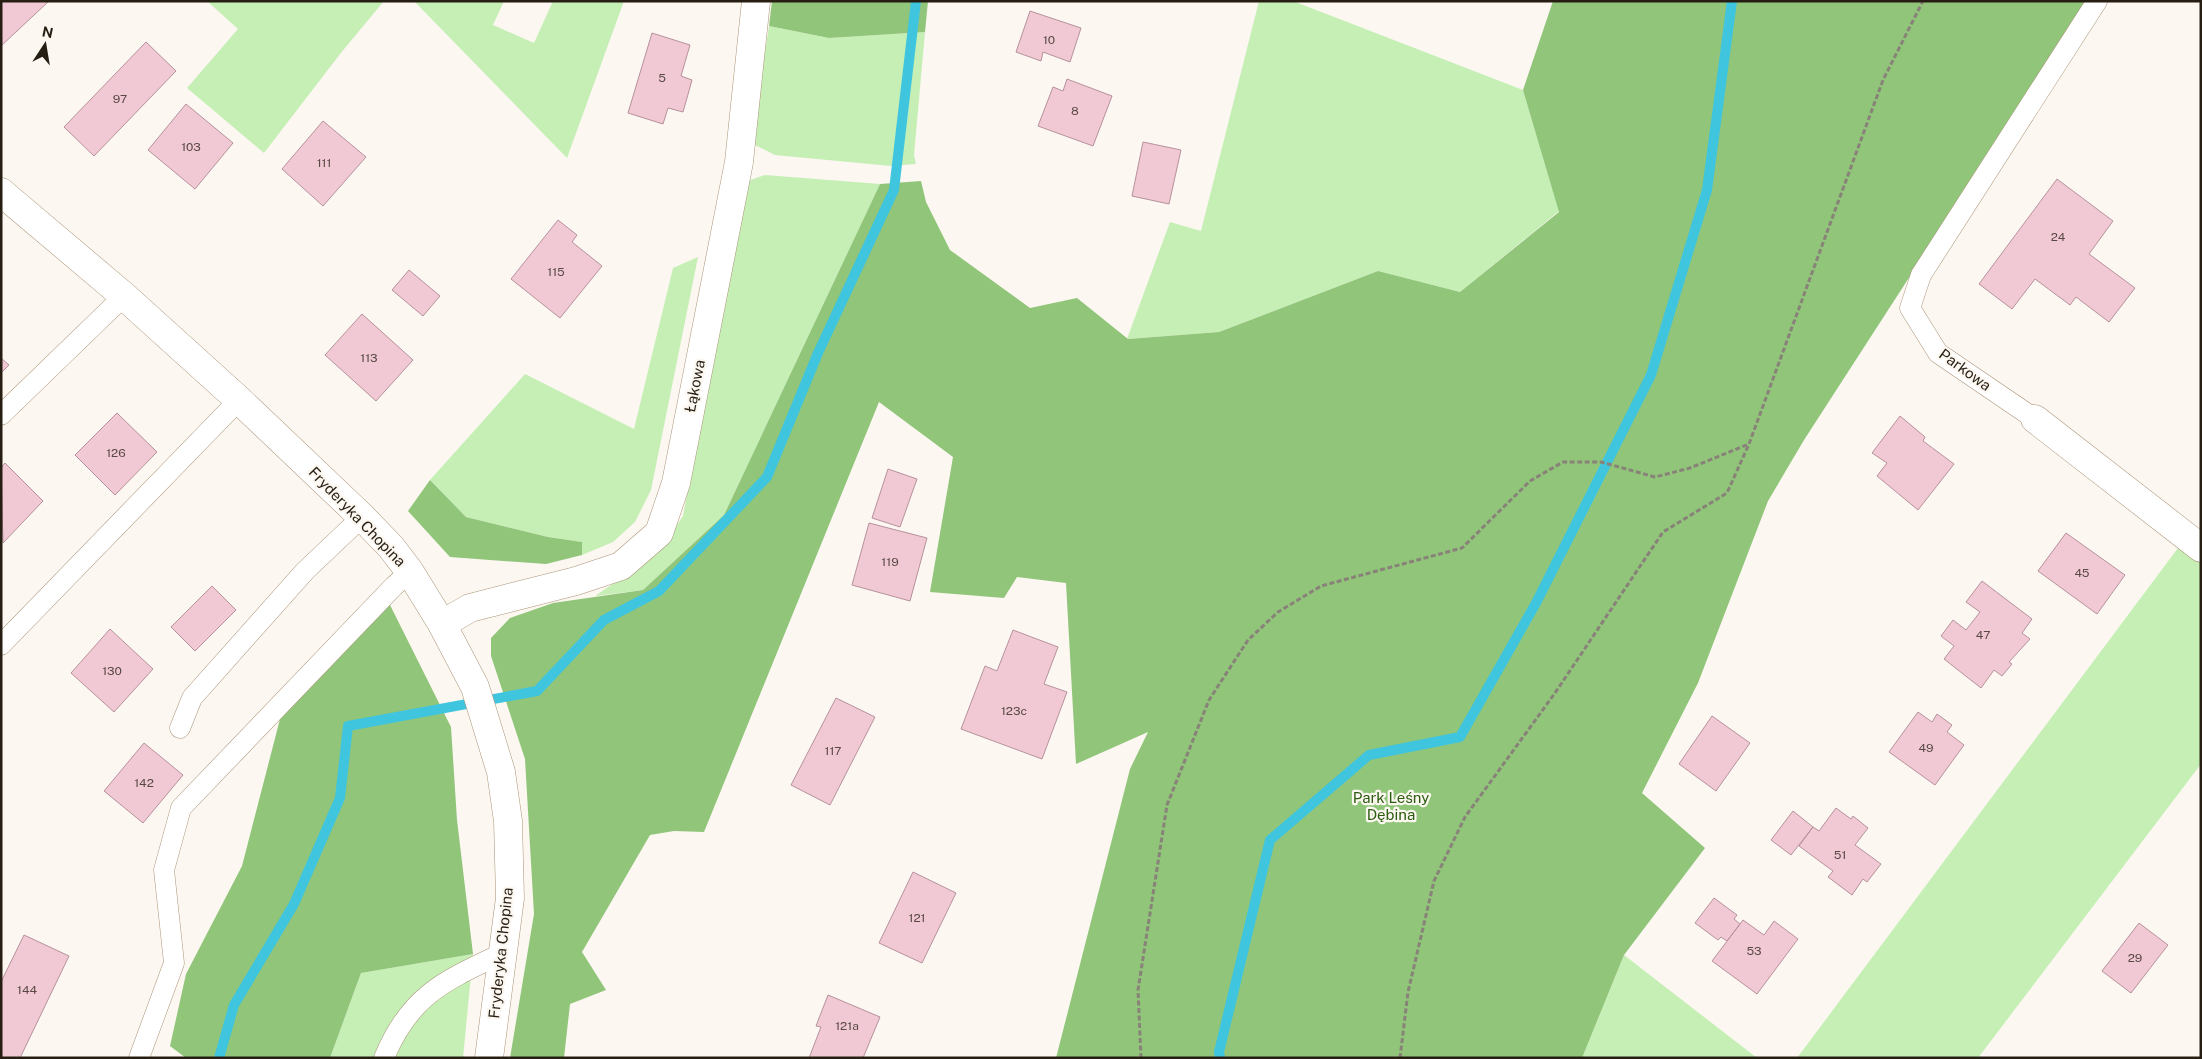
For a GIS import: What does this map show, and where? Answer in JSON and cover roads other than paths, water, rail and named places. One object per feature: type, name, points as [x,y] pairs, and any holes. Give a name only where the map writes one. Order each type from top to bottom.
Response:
[{"type":"street","name":"Łąkowa","points":[[442,624],[470,608],[576,581],[621,566],[658,533],[676,483],[739,162],[756,1]]},
{"type":"street","name":"Fryderyka Chopina","points":[[1,192],[124,296],[239,400],[362,518],[390,547],[410,572],[442,624],[475,687],[501,772],[508,821],[510,898],[489,1058]]},
{"type":"street","name":"Parkowa","points":[[2035,420],[2201,548]]},
{"type":"lane","name":"Parkowa","points":[[2035,420],[1938,353],[1910,308],[1920,275],[2097,1]]},
{"type":"lane","points":[[1,415],[124,296]]},
{"type":"lane","points":[[1,645],[239,400]]},
{"type":"lane","points":[[180,728],[192,698],[305,571],[362,518]]},
{"type":"lane","points":[[139,1058],[174,963],[164,870],[181,808],[394,586],[410,572]]},
{"type":"lane","points":[[384,1058],[393,1035],[420,999],[453,977],[502,953]]},
{"type":"waterway","points":[[219,1058],[234,1005],[294,904],[340,798],[348,726],[537,691],[604,620],[659,591],[767,477],[818,353],[894,190],[916,1]]},
{"type":"waterway","points":[[1220,1058],[1219,1052],[1270,840],[1369,755],[1460,737],[1536,603],[1651,375],[1707,190],[1732,1]]},
{"type":"park label","name":"Park Leśny Dębina","points":[[1391,806]]}]
